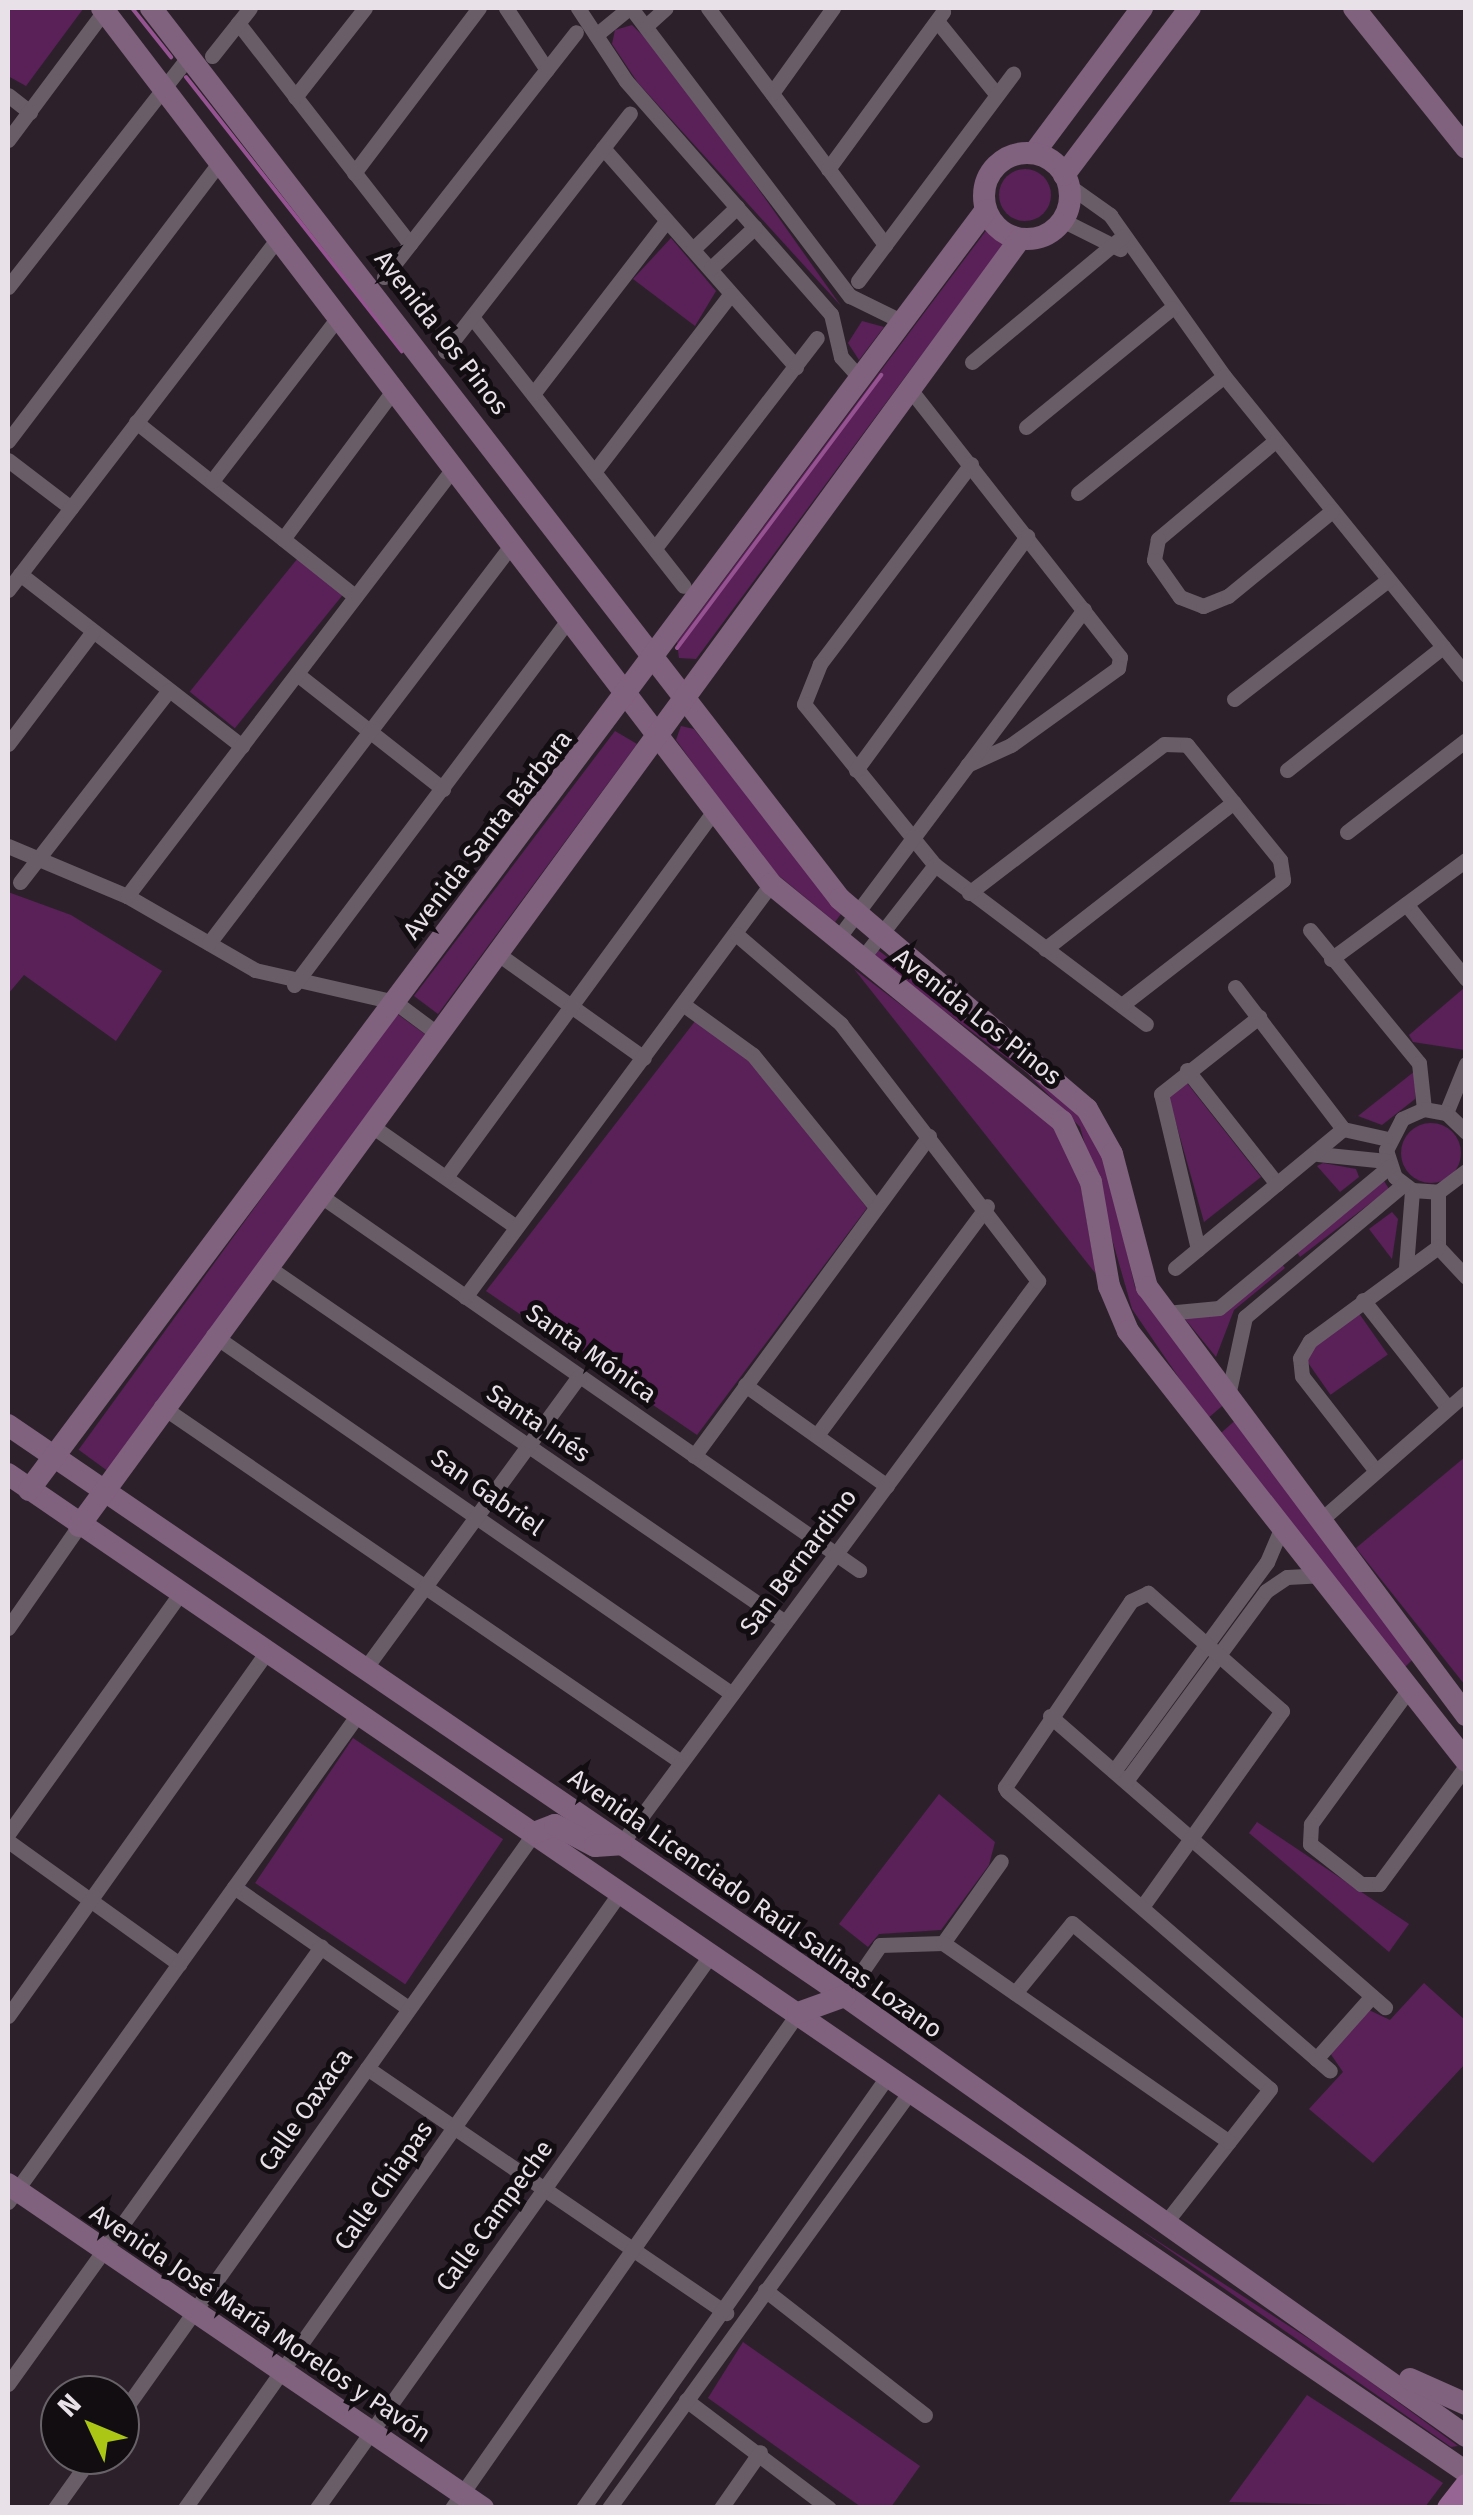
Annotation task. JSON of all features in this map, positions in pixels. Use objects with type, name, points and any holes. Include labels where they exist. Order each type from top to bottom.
[{"type":"main road","points":[[1450,2508],[1465,2475]]},
{"type":"street","name":"Avenida los Pinos","points":[[151,8],[201,56],[434,353],[520,479],[664,650],[683,694]]},
{"type":"street","points":[[8,286],[161,84],[201,56],[250,8]]},
{"type":"street","points":[[295,97],[364,8]]},
{"type":"street","points":[[354,173],[480,8]]},
{"type":"street","points":[[506,8],[547,70]]},
{"type":"street","points":[[578,8],[737,207],[835,321],[841,357],[860,378]]},
{"type":"street","points":[[596,34],[630,8],[647,24],[857,304],[903,322]]},
{"type":"street","points":[[647,24],[666,8]]},
{"type":"street","points":[[772,92],[833,8]]},
{"type":"street","points":[[1020,239],[986,210],[991,172],[1034,153],[1142,8]]},
{"type":"street","points":[[1062,220],[1066,180],[1190,8]]},
{"type":"street","points":[[1354,8],[1466,148]]},
{"type":"street","points":[[8,140],[104,9],[630,696]]},
{"type":"street","points":[[715,11],[885,245]]},
{"type":"street","points":[[828,168],[940,17],[997,95]]},
{"type":"street","points":[[238,23],[410,244]]},
{"type":"street","points":[[384,277],[576,32]]},
{"type":"street","points":[[858,281],[1012,74]]},
{"type":"street","points":[[8,94],[30,112]]},
{"type":"street","points":[[283,538],[394,384],[472,317],[630,113]]},
{"type":"street","points":[[603,148],[796,366]]},
{"type":"street","points":[[1034,153],[1102,206],[1117,240],[1466,675]]},
{"type":"street","points":[[8,441],[220,162]]},
{"type":"street","points":[[693,249],[737,207]]},
{"type":"street","name":"Avenida Santa Bárbara","points":[[29,1490],[630,696],[986,210]]},
{"type":"street","points":[[8,1628],[212,1335],[498,954],[704,665],[1020,239],[1062,220],[1117,240]]},
{"type":"street","points":[[533,394],[666,221]]},
{"type":"street","points":[[711,268],[755,226]]},
{"type":"street","points":[[8,590],[279,237]]},
{"type":"street","points":[[972,362],[1117,240]]},
{"type":"street","points":[[594,472],[730,295]]},
{"type":"street","points":[[835,321],[857,304]]},
{"type":"street","points":[[1026,426],[1172,308]]},
{"type":"street","points":[[212,480],[339,316]]},
{"type":"street","points":[[472,317],[684,586]]},
{"type":"street","points":[[654,548],[818,338]]},
{"type":"street","points":[[1078,493],[1224,376]]},
{"type":"street","points":[[909,388],[1120,657],[1118,668],[967,765]]},
{"type":"street","points":[[136,422],[355,596]]},
{"type":"street","points":[[1275,440],[1158,540],[1154,560],[1180,597],[1202,606],[1228,596],[1332,511]]},
{"type":"street","points":[[8,460],[70,508]]},
{"type":"street","points":[[971,464],[812,676],[809,712],[936,866],[1146,1024]]},
{"type":"street","points":[[127,896],[455,466]]},
{"type":"street","points":[[486,506],[520,479]]},
{"type":"street","points":[[856,770],[1027,536]]},
{"type":"street","points":[[210,943],[513,543]]},
{"type":"street","points":[[20,574],[242,746]]},
{"type":"street","points":[[1234,700],[1388,580]]},
{"type":"street","points":[[836,941],[1084,610]]},
{"type":"street","points":[[294,985],[570,618]]},
{"type":"street","points":[[8,744],[93,632]]},
{"type":"street","points":[[1288,770],[1443,647]]},
{"type":"street","points":[[664,650],[678,664],[704,665]]},
{"type":"street","points":[[297,674],[443,789]]},
{"type":"street","points":[[20,882],[168,691]]},
{"type":"street","name":"Avenida Los Pinos","points":[[683,694],[855,916],[1087,1109],[1114,1158],[1139,1270],[1166,1313],[1235,1399],[1466,1715]]},
{"type":"street","name":"Avenida Los Pinos","points":[[630,696],[771,884],[860,961],[1021,1082],[1072,1135],[1128,1330],[1466,1764]]},
{"type":"street","points":[[1348,832],[1466,740]]},
{"type":"street","points":[[969,892],[1152,752],[1187,745],[1280,860],[1284,880],[1122,1006]]},
{"type":"street","points":[[1045,949],[1234,802]]},
{"type":"street","points":[[446,1177],[714,812]]},
{"type":"street","points":[[8,846],[127,896],[294,985],[395,1002],[438,1034]]},
{"type":"street","points":[[1332,959],[1466,860]]},
{"type":"street","points":[[860,961],[936,866]]},
{"type":"street","points":[[465,1297],[771,884]]},
{"type":"street","points":[[1406,904],[1466,979]]},
{"type":"street","points":[[1310,930],[1424,1073],[1424,1109]]},
{"type":"street","points":[[736,934],[820,1001],[987,1206],[817,1435]]},
{"type":"street","points":[[498,954],[644,1058]]},
{"type":"street","points":[[1235,987],[1343,1129],[1388,1139]]},
{"type":"street","points":[[684,1005],[753,1055],[876,1206]]},
{"type":"street","points":[[1198,1249],[1160,1104],[1187,1070],[1258,1017]]},
{"type":"street","points":[[1446,1113],[1466,1064]]},
{"type":"street","points":[[1187,1070],[1277,1184]]},
{"type":"street","points":[[1424,1109],[1446,1113],[1466,1132]]},
{"type":"street","points":[[1388,1139],[1424,1109]]},
{"type":"street","points":[[370,1124],[516,1227]]},
{"type":"street","points":[[1175,1268],[1318,1154],[1343,1129]]},
{"type":"street","points":[[694,1456],[929,1136]]},
{"type":"street","points":[[1388,1139],[1388,1164],[1407,1187],[1406,1266]]},
{"type":"street","points":[[1318,1154],[1388,1164]]},
{"type":"street","points":[[1166,1313],[1208,1314],[1283,1257],[1388,1164]]},
{"type":"street","points":[[1207,1432],[1235,1399],[1239,1324],[1296,1272],[1407,1187],[1438,1192],[1466,1171]]},
{"type":"street","points":[[1438,1192],[1438,1246],[1466,1277]]},
{"type":"street","name":"Santa Mónica","points":[[318,1194],[859,1570]]},
{"type":"street","name":"San Bernardino","points":[[621,1844],[1020,1312],[1037,1271],[987,1206]]},
{"type":"street","points":[[1376,1471],[1299,1366],[1310,1340],[1438,1246]]},
{"type":"street","points":[[1283,1257],[1296,1272]]},
{"type":"street","name":"Santa Inés","points":[[265,1264],[786,1622]]},
{"type":"street","points":[[1363,1300],[1448,1408]]},
{"type":"street","name":"San Gabriel","points":[[212,1335],[732,1694]]},
{"type":"street","points":[[364,1670],[579,1376]]},
{"type":"street","points":[[745,1385],[887,1486]]},
{"type":"street","points":[[1323,1518],[1466,1393]]},
{"type":"street","points":[[161,1406],[680,1762]]},
{"type":"street","name":"Avenida Licenciado Raúl Salinas Lozano","points":[[8,1425],[845,1996],[1466,2436]]},
{"type":"street","points":[[8,1474],[712,1953],[887,2078],[1465,2475],[1436,2508]]},
{"type":"street","points":[[1120,1776],[1215,1645],[1282,1527]]},
{"type":"street","points":[[1215,1645],[1275,1584],[1320,1575]]},
{"type":"street","points":[[179,1964],[8,1838],[182,1592]]},
{"type":"street","points":[[1142,1907],[1280,1716],[1279,1704],[1215,1645],[1148,1593],[1131,1601],[1006,1776],[1007,1791],[1330,2071]]},
{"type":"street","points":[[8,2016],[267,1651]]},
{"type":"street","points":[[1427,1664],[1311,1824],[1310,1844],[1361,1884],[1379,1884],[1466,1764]]},
{"type":"street","points":[[10,2192],[359,1713]]},
{"type":"street","points":[[1050,1716],[1379,2002],[1316,2059]]},
{"type":"street","points":[[534,1833],[555,1825],[595,1846],[621,1844]]},
{"type":"street","name":"Calle Oaxaca","points":[[140,2388],[534,1833]]},
{"type":"street","points":[[943,1943],[1001,1861]]},
{"type":"street","points":[[234,1887],[408,2008]]},
{"type":"street","name":"Calle Chiapas","points":[[186,2508],[621,1891]]},
{"type":"street","points":[[1015,1993],[1067,1923],[1270,2089],[1229,2142],[1158,2215],[1126,2220],[1133,2245]]},
{"type":"street","points":[[457,2501],[798,2013],[845,1996],[880,1945],[943,1943],[1229,2142]]},
{"type":"street","points":[[8,2384],[321,1947]]},
{"type":"street","points":[[712,1953],[761,1968],[781,1953]]},
{"type":"street","name":"Calle Campeche","points":[[317,2508],[712,1953]]},
{"type":"street","points":[[367,2068],[741,2324]]},
{"type":"street","points":[[583,2508],[887,2078]]},
{"type":"street","points":[[610,2508],[909,2092]]},
{"type":"street","name":"Avenida José María Morelos y Pavón","points":[[10,2192],[282,2372],[457,2501],[482,2508]]},
{"type":"street","points":[[765,2290],[926,2415]]},
{"type":"street","points":[[1338,2344],[1466,2404]]},
{"type":"street","points":[[686,2400],[828,2505]]},
{"type":"street","points":[[721,2508],[760,2452]]},
{"type":"street","points":[[55,2508],[78,2475]]},
{"type":"shaded area","points":[[8,8],[83,9],[26,86],[8,76]]},
{"type":"shaded area","points":[[632,25],[666,58],[841,306],[638,83],[612,44],[615,30]]},
{"type":"shaded area","points":[[1025,169],[1043,177],[1051,195],[1043,213],[1025,221],[1007,213],[999,195],[1007,177]]},
{"type":"shaded area","points":[[988,228],[1003,245],[696,659],[679,658],[677,642]]},
{"type":"shaded area","points":[[671,238],[716,291],[695,326],[633,279]]},
{"type":"shaded area","points":[[862,321],[884,327],[859,360],[848,343]]},
{"type":"shaded area","points":[[298,558],[343,595],[235,728],[190,692]]},
{"type":"shaded area","points":[[681,726],[694,729],[841,914],[835,922],[767,866],[676,740]]},
{"type":"shaded area","points":[[615,731],[637,744],[438,1014],[414,996]]},
{"type":"shaded area","points":[[8,892],[71,915],[162,971],[116,1041],[24,975],[8,994]]},
{"type":"shaded area","points":[[878,950],[1073,1100],[1104,1158],[1135,1287],[1228,1401],[1207,1419],[1132,1309],[1080,1127],[1027,1073],[872,957]]},
{"type":"shaded area","points":[[854,969],[1051,1119],[1079,1176],[1096,1274]]},
{"type":"shaded area","points":[[1464,988],[1465,1050],[1413,1042],[1409,1035]]},
{"type":"shaded area","points":[[396,1013],[425,1034],[108,1471],[79,1450]]},
{"type":"shaded area","points":[[696,1020],[761,1069],[867,1208],[697,1435],[486,1291]]},
{"type":"shaded area","points":[[1415,1071],[1415,1099],[1382,1125],[1358,1116]]},
{"type":"shaded area","points":[[1187,1083],[1261,1177],[1204,1222],[1168,1095]]},
{"type":"shaded area","points":[[1431,1123],[1452,1132],[1461,1153],[1452,1174],[1431,1183],[1410,1174],[1401,1153],[1410,1132]]},
{"type":"shaded area","points":[[1323,1163],[1356,1169],[1359,1177],[1340,1192],[1317,1166]]},
{"type":"shaded area","points":[[1384,1181],[1389,1189],[1300,1257],[1296,1251]]},
{"type":"shaded area","points":[[1392,1212],[1398,1219],[1392,1259],[1369,1229]]},
{"type":"shaded area","points":[[1280,1262],[1285,1268],[1234,1310],[1216,1357],[1185,1319],[1218,1313]]},
{"type":"shaded area","points":[[1358,1312],[1388,1355],[1330,1395],[1301,1352]]},
{"type":"shaded area","points":[[1239,1417],[1412,1660],[1404,1668],[1221,1433]]},
{"type":"shaded area","points":[[1465,1457],[1465,1685],[1356,1548]]},
{"type":"shaded area","points":[[353,1738],[503,1839],[405,1984],[255,1883]]},
{"type":"shaded area","points":[[939,1794],[995,1842],[989,1865],[941,1930],[879,1934],[868,1947],[839,1924]]},
{"type":"shaded area","points":[[1257,1822],[1409,1924],[1389,1952],[1249,1833]]},
{"type":"shaded area","points":[[1424,1983],[1465,2020],[1465,2064],[1373,2163],[1309,2109],[1343,2072],[1330,2053],[1369,2010],[1390,2020]]},
{"type":"shaded area","points":[[1139,2229],[1334,2355],[1458,2446],[1451,2447]]},
{"type":"shaded area","points":[[743,2342],[920,2466],[891,2507],[861,2507],[708,2398]]},
{"type":"shaded area","points":[[1307,2395],[1443,2483],[1425,2507],[1229,2502]]},
{"type":"waterway","points":[[132,8],[171,57]]},
{"type":"waterway","points":[[186,77],[402,351]]},
{"type":"waterway","points":[[677,648],[881,375]]}]
